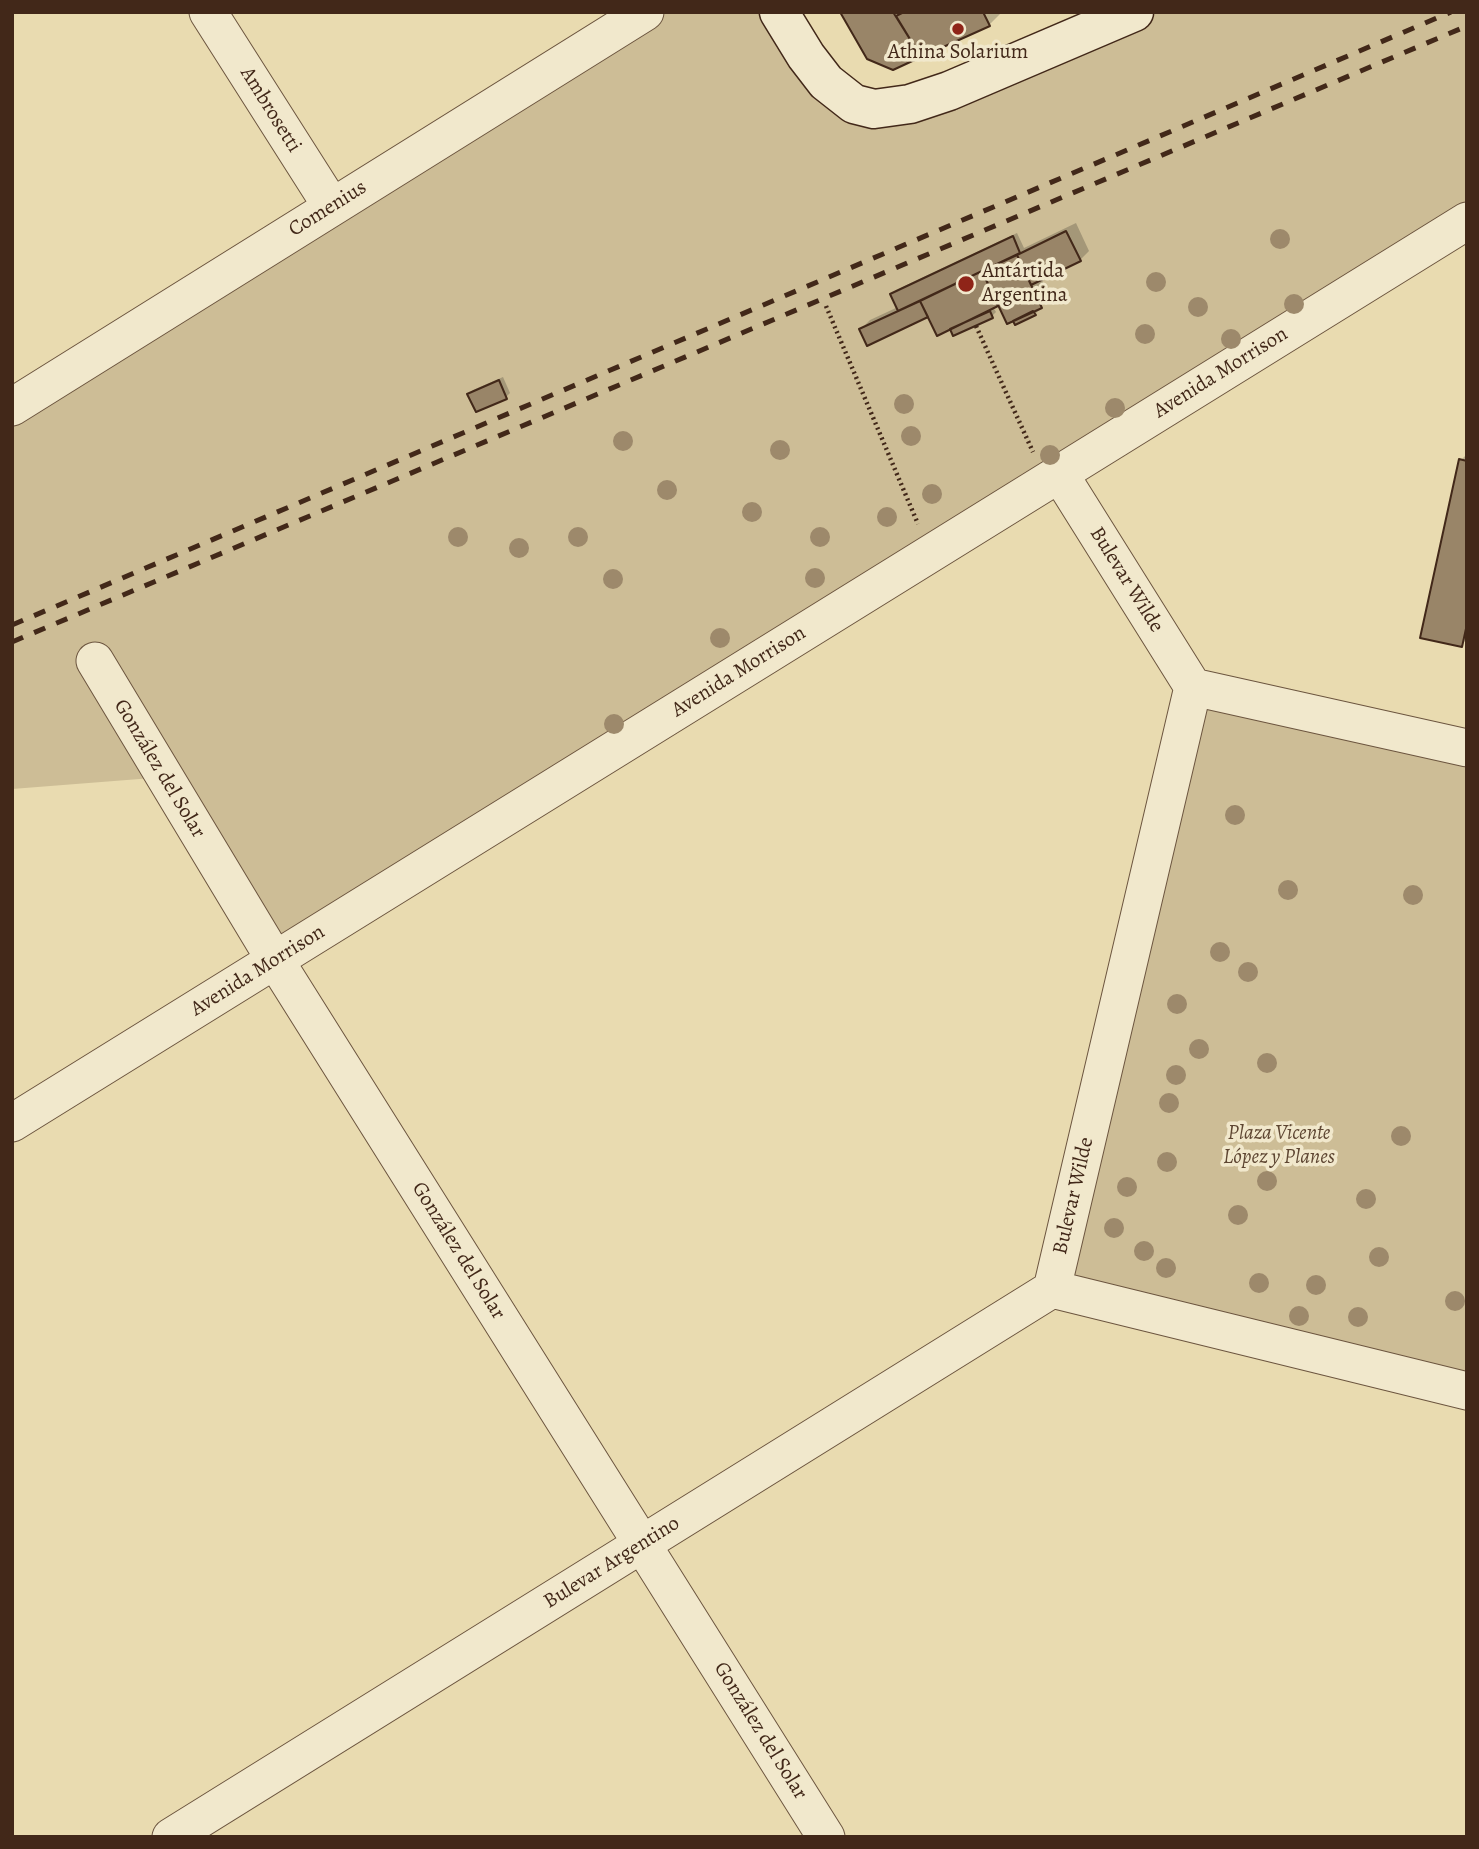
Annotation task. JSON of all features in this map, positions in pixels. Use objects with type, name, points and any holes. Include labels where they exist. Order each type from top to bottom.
[{"type":"street","name":"Ambrosetti","points":[[208,12],[331,207]]},
{"type":"street","name":"Comenius","points":[[12,407],[645,12]]},
{"type":"street","points":[[779,12],[806,56],[826,82],[854,104],[874,109],[910,104],[949,91],[1134,12]]},
{"type":"street","name":"Avenida Morrison","points":[[12,1123],[1467,221]]},
{"type":"street","name":"Bulevar Wilde","points":[[1052,1289],[1193,687],[1053,477]]},
{"type":"street","name":"González del Solar","points":[[95,662],[275,960],[826,1837]]},
{"type":"street","points":[[1193,687],[1467,748]]},
{"type":"street","points":[[1052,1289],[1467,1391]]},
{"type":"street","name":"Bulevar Argentino","points":[[172,1837],[1052,1289]]},
{"type":"path","points":[[826,306],[930,554]]},
{"type":"path","points":[[976,326],[1053,477]]},
{"type":"green space","points":[[645,12],[779,12],[854,104],[1134,12],[1467,12],[1467,221],[275,960],[165,777],[12,789],[12,407]]},
{"type":"green space","name":"Plaza Vicente López y Planes","points":[[1193,687],[1467,748],[1467,1391],[1052,1289]]},
{"type":"building","points":[[840,12],[893,12],[921,57],[893,70],[867,59]]},
{"type":"building","points":[[904,12],[983,12],[990,26],[921,57],[896,16]]},
{"type":"building","points":[[1066,231],[1081,261],[1031,285],[1017,255]]},
{"type":"building","points":[[1013,236],[1020,253],[898,311],[890,294]]},
{"type":"building","points":[[1017,255],[1042,308],[1007,324],[982,271]]},
{"type":"building","points":[[982,271],[998,306],[937,336],[920,301]]},
{"type":"building","points":[[920,301],[928,317],[867,346],[859,329]]},
{"type":"building","points":[[990,311],[993,318],[953,336],[950,329]]},
{"type":"building","points":[[1033,311],[1036,315],[1015,325],[1013,321]]},
{"type":"building","points":[[499,380],[507,399],[476,412],[467,394]]},
{"type":"building","points":[[1459,459],[1467,461],[1467,624],[1462,647],[1420,638]]},
{"type":"railway","points":[[12,625],[1451,12]]},
{"type":"railway","points":[[12,642],[1467,26]]},
{"type":"place","name":"Athina Solarium","points":[[958,29]]},
{"type":"place","name":"Antártida Argentina","points":[[966,284]]}]
